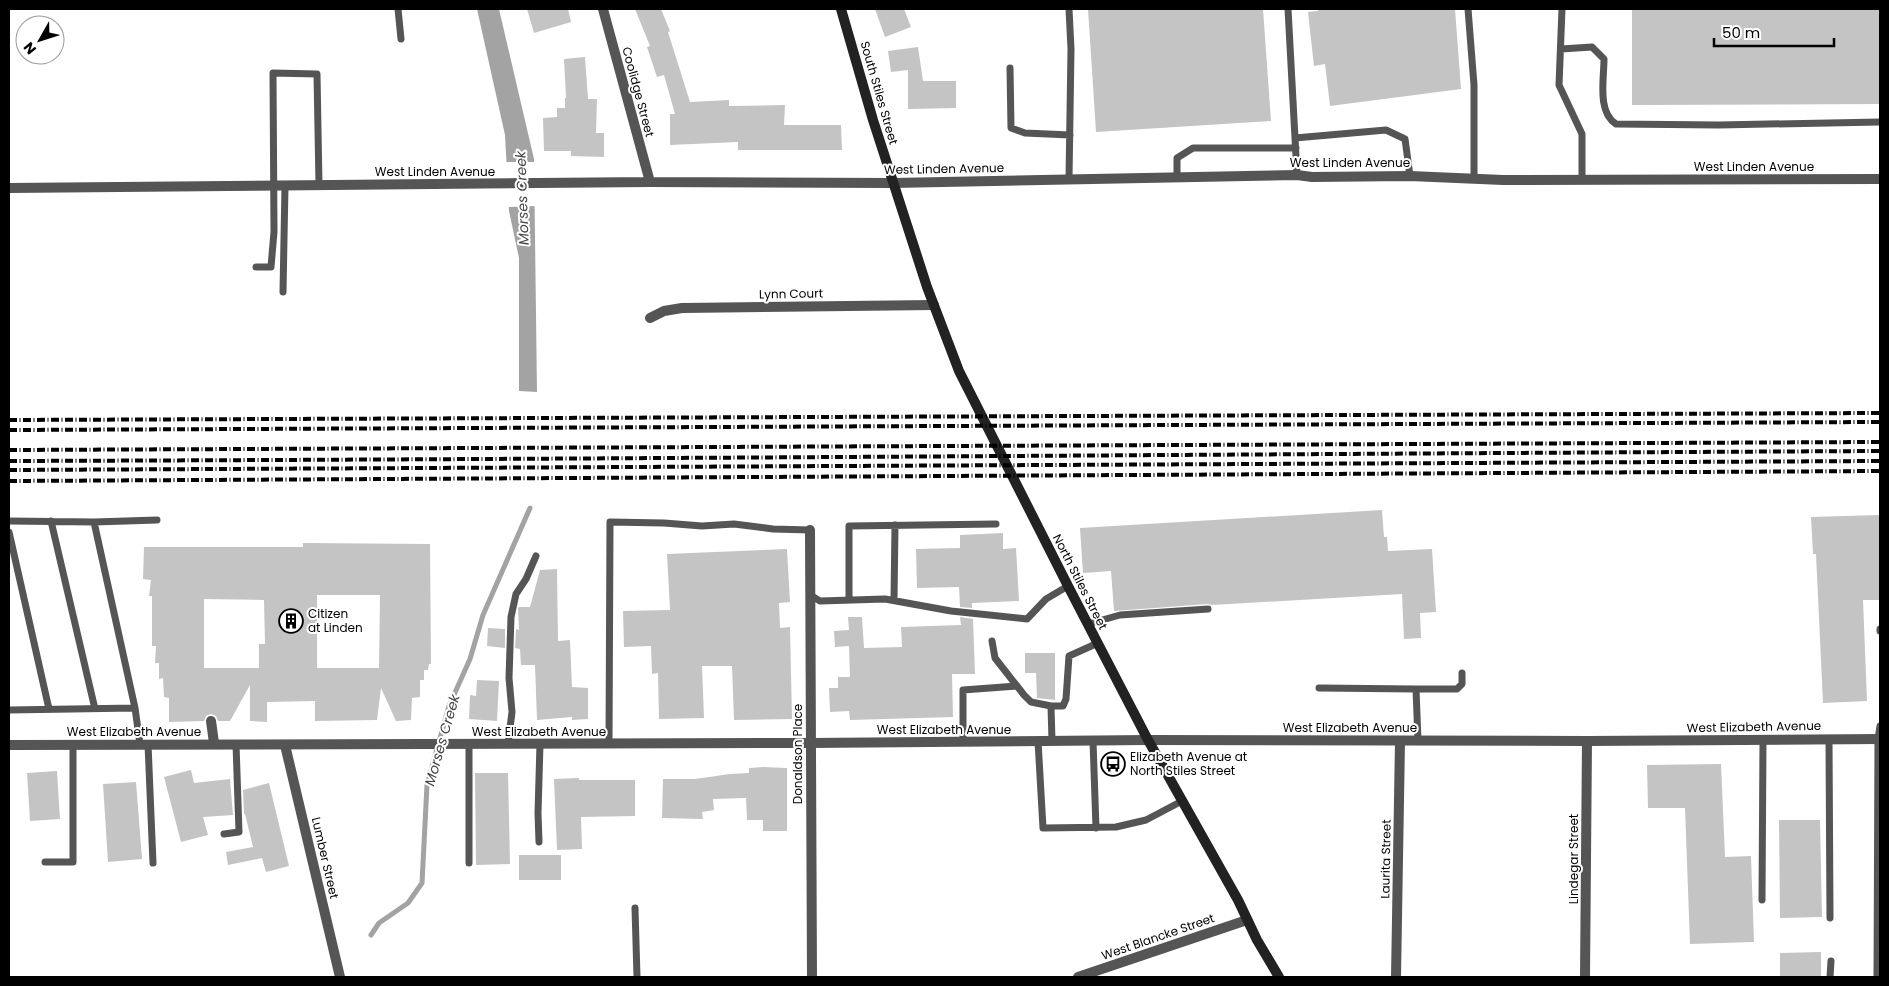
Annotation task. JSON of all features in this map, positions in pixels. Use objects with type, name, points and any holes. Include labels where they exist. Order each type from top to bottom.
[{"type":"main road","name":"South Stiles Street","points":[[841,9],[893,183]]},
{"type":"main road","name":"North Stiles Street","points":[[893,183],[934,305],[959,371],[1148,740],[1279,977]]},
{"type":"street","name":"Coolidge Street","points":[[603,9],[650,182]]},
{"type":"street","name":"West Linden Avenue","points":[[9,188],[650,182],[893,183],[1297,175],[1312,177],[1410,176],[1582,180],[1880,179]]},
{"type":"street","name":"Lynn Court","points":[[650,318],[664,311],[682,308],[934,305]]},
{"type":"street","name":"Donaldson Place","points":[[810,530],[812,977]]},
{"type":"street","points":[[211,721],[214,743]]},
{"type":"street","name":"West Elizabeth Avenue","points":[[9,745],[214,743],[285,745],[609,744],[1148,740],[1587,742],[1879,739]]},
{"type":"street","name":"Laurita Street","points":[[1396,977],[1400,741]]},
{"type":"street","name":"Lindegar Street","points":[[1586,977],[1587,742]]},
{"type":"street","name":"Lumber Street","points":[[285,745],[340,977]]},
{"type":"street","name":"West Blancke Street","points":[[1078,977],[1246,920]]},
{"type":"lane","points":[[398,9],[401,39]]},
{"type":"lane","points":[[1069,9],[1071,49],[1069,179]]},
{"type":"lane","points":[[1288,9],[1297,175]]},
{"type":"lane","points":[[1468,9],[1474,85],[1474,178]]},
{"type":"lane","points":[[1562,9],[1559,85],[1582,134],[1582,180]]},
{"type":"lane","points":[[1560,49],[1592,47],[1604,59],[1603,99],[1608,116],[1616,124],[1719,125],[1880,122]]},
{"type":"lane","points":[[1010,68],[1012,128],[1024,133],[1070,135]]},
{"type":"lane","points":[[283,292],[274,74],[317,74],[319,185]]},
{"type":"lane","points":[[1295,138],[1386,130],[1405,139],[1410,176]]},
{"type":"lane","points":[[1177,177],[1177,158],[1193,148],[1296,148]]},
{"type":"lane","points":[[256,267],[271,267],[279,186]]},
{"type":"lane","points":[[9,522],[157,520]]},
{"type":"lane","points":[[51,521],[95,709]]},
{"type":"lane","points":[[94,522],[144,744],[154,863]]},
{"type":"lane","points":[[609,744],[610,522],[702,526],[734,524],[773,529],[810,530]]},
{"type":"lane","points":[[849,600],[849,526],[996,524]]},
{"type":"lane","points":[[894,600],[895,525]]},
{"type":"lane","points":[[9,532],[49,709]]},
{"type":"lane","points":[[508,744],[512,712],[509,678],[511,617],[516,594],[526,579],[536,556]]},
{"type":"lane","points":[[810,595],[820,600],[894,600],[951,611],[1027,619],[1046,599],[1068,586]]},
{"type":"lane","points":[[1088,624],[1120,615],[1208,609]]},
{"type":"lane","points":[[992,641],[995,658],[1031,702],[1051,706],[1063,706],[1066,699],[1069,656],[1098,643]]},
{"type":"lane","points":[[1319,688],[1456,689],[1462,684],[1462,673]]},
{"type":"lane","points":[[963,742],[963,690],[1017,686]]},
{"type":"lane","points":[[1416,689],[1418,741]]},
{"type":"lane","points":[[1051,706],[1052,741]]},
{"type":"lane","points":[[9,710],[135,708]]},
{"type":"lane","points":[[1877,977],[1880,726]]},
{"type":"lane","points":[[1828,739],[1830,918]]},
{"type":"lane","points":[[1762,900],[1763,740]]},
{"type":"lane","points":[[1038,741],[1043,828],[1116,827],[1146,820],[1182,801]]},
{"type":"lane","points":[[1093,741],[1096,828]]},
{"type":"lane","points":[[45,862],[73,862],[73,744]]},
{"type":"lane","points":[[224,834],[239,832],[236,744]]},
{"type":"lane","points":[[469,744],[469,863]]},
{"type":"lane","points":[[539,842],[540,744]]},
{"type":"lane","points":[[635,908],[637,977]]},
{"type":"lane","points":[[1830,977],[1831,961]]},
{"type":"water","points":[[477,9],[499,9],[534,159],[537,392],[519,391],[519,258],[509,211],[505,135]]},
{"type":"pier","points":[[506,162],[536,162],[537,206],[506,207]]},
{"type":"building","points":[[527,9],[568,9],[571,22],[534,33]]},
{"type":"building","points":[[635,9],[661,9],[670,31],[668,32],[690,102],[729,100],[729,106],[785,105],[784,125],[841,125],[842,150],[738,150],[738,142],[670,145],[670,114],[675,114],[664,75],[657,77],[647,47],[650,46]]},
{"type":"building","points":[[875,9],[904,9],[911,27],[885,37]]},
{"type":"building","points":[[1088,9],[1263,9],[1271,121],[1096,132]]},
{"type":"building","points":[[1318,9],[1455,9],[1461,89],[1330,106],[1325,64],[1314,66],[1308,12],[1318,11]]},
{"type":"building","points":[[1632,9],[1880,9],[1880,104],[1632,105]]},
{"type":"building","points":[[918,47],[923,81],[956,81],[956,108],[908,109],[908,70],[891,72],[888,51]]},
{"type":"building","points":[[585,57],[588,99],[597,99],[596,133],[604,133],[604,157],[571,156],[571,151],[544,151],[543,118],[557,117],[557,108],[565,108],[564,59]]},
{"type":"building","points":[[1382,510],[1384,537],[1387,537],[1388,551],[1432,549],[1436,612],[1420,613],[1421,638],[1404,639],[1402,594],[1114,611],[1111,571],[1083,573],[1080,528]]},
{"type":"building","points":[[1880,515],[1880,600],[1863,600],[1867,701],[1823,703],[1816,554],[1813,554],[1811,517]]},
{"type":"building","points":[[1003,533],[1003,549],[1016,548],[1019,601],[972,603],[972,608],[960,607],[959,587],[917,588],[916,549],[960,548],[960,535]]},
{"type":"building","name":"Citizen at Linden","points":[[303,543],[430,544],[431,664],[429,664],[428,670],[424,670],[424,680],[420,680],[420,697],[412,698],[411,720],[396,721],[381,688],[377,720],[315,721],[315,701],[267,702],[267,722],[250,721],[250,685],[230,721],[218,721],[216,716],[211,714],[206,716],[204,721],[169,722],[169,698],[164,697],[163,678],[159,679],[159,663],[155,663],[156,646],[152,646],[152,596],[149,596],[151,580],[143,579],[144,547],[303,547]],"holes":[[[317,595],[380,595],[379,668],[317,668]],[[204,599],[264,600],[265,644],[259,644],[259,668],[204,668]]]},
{"type":"building","points":[[787,549],[790,602],[779,603],[780,628],[790,627],[792,719],[734,720],[732,666],[702,666],[704,718],[659,719],[658,673],[652,674],[651,646],[624,647],[623,611],[670,610],[667,554]]},
{"type":"building","points":[[557,569],[558,641],[570,640],[572,687],[588,688],[588,719],[572,720],[572,717],[537,720],[535,665],[521,665],[520,649],[515,648],[516,629],[519,630],[518,608],[530,607],[540,570]]},
{"type":"building","points":[[848,617],[862,617],[864,648],[902,647],[901,627],[961,625],[960,617],[973,619],[975,674],[952,674],[953,717],[850,720],[849,711],[830,712],[829,688],[838,688],[838,677],[850,677],[849,646],[835,647],[834,631],[849,630]]},
{"type":"building","points":[[488,628],[505,629],[505,648],[487,646]]},
{"type":"building","points":[[1025,653],[1055,653],[1055,700],[1037,698],[1036,673],[1025,673]]},
{"type":"building","points":[[477,680],[499,681],[497,721],[469,719],[470,695],[476,696]]},
{"type":"building","points":[[1721,764],[1725,857],[1751,856],[1754,942],[1690,944],[1685,808],[1648,808],[1647,765]]},
{"type":"building","points":[[749,768],[787,768],[787,831],[763,831],[763,820],[747,820],[746,798],[713,799],[714,810],[702,812],[703,819],[662,818],[663,779],[695,779],[749,773]]},
{"type":"building","points":[[191,770],[194,783],[230,779],[233,815],[203,817],[208,835],[181,842],[164,777]]},
{"type":"building","points":[[57,771],[60,819],[30,821],[27,773]]},
{"type":"building","points":[[475,773],[508,773],[510,864],[476,865]]},
{"type":"building","points":[[579,778],[579,780],[635,780],[635,816],[581,817],[582,849],[557,850],[554,779]]},
{"type":"building","points":[[136,782],[142,859],[108,862],[103,784]]},
{"type":"building","points":[[269,783],[289,866],[266,872],[262,858],[228,865],[226,852],[253,847],[244,814],[243,790]]},
{"type":"building","points":[[1779,820],[1820,820],[1822,917],[1780,918]]},
{"type":"building","points":[[519,855],[561,855],[561,880],[519,880]]},
{"type":"building","points":[[1821,952],[1821,977],[1780,977],[1780,953]]},
{"type":"waterway","name":"Morses Creek","points":[[371,935],[379,923],[408,903],[422,883],[427,785],[449,706],[470,659],[483,615],[530,508]]},
{"type":"railway","points":[[9,420],[1880,413]]},
{"type":"railway","points":[[9,430],[1880,422]]},
{"type":"railway","points":[[9,450],[1880,442]]},
{"type":"railway","points":[[9,461],[1880,451]]},
{"type":"railway","points":[[9,470],[1880,461]]},
{"type":"railway","points":[[9,481],[1880,471]]},
{"type":"place","name":"Citizen at Linden","points":[[291,621]]},
{"type":"place","name":"Elizabeth Avenue at North Stiles Street","points":[[1113,764]]}]
